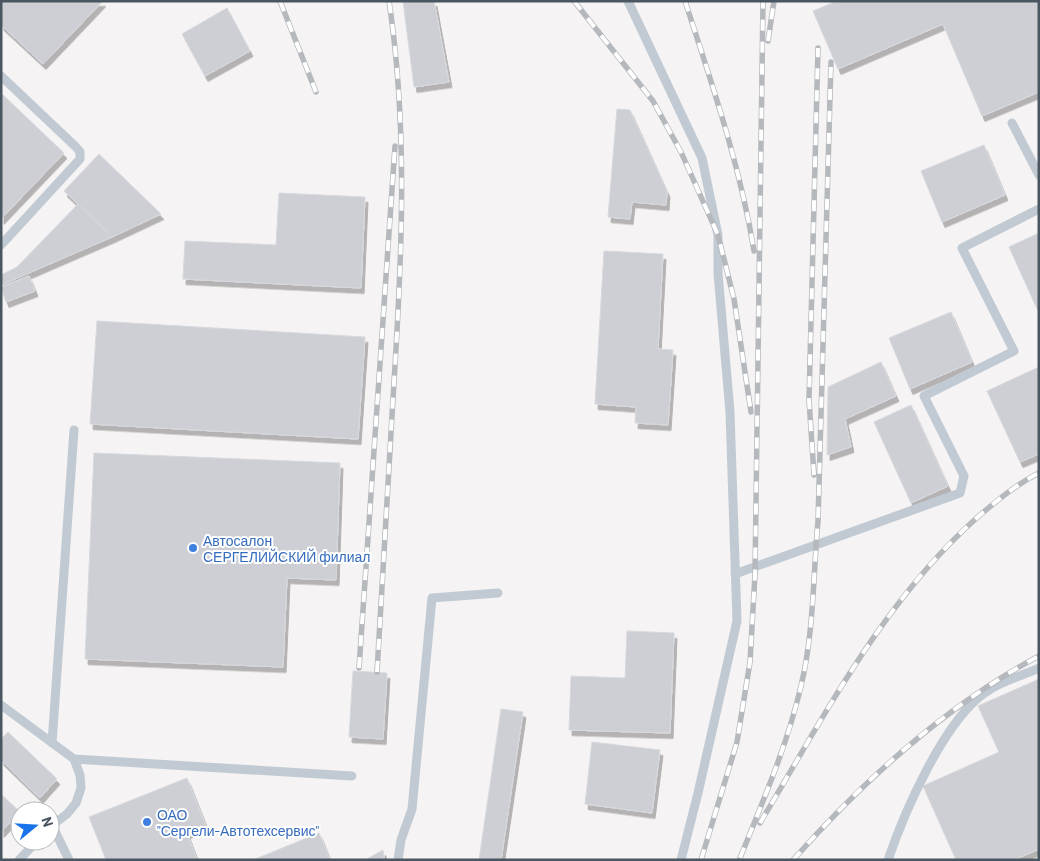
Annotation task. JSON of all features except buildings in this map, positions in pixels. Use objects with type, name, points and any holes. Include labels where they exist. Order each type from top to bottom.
[{"type":"lane","points":[[628,1],[702,158],[718,235],[718,273],[730,412],[737,620],[698,794],[681,860]]},
{"type":"lane","points":[[1,76],[76,147],[80,152],[80,160],[1,245]]},
{"type":"lane","points":[[1012,123],[1039,175]]},
{"type":"lane","points":[[735,574],[960,493],[964,476],[924,396],[1014,351],[962,248],[1039,209]]},
{"type":"lane","points":[[52,743],[74,430]]},
{"type":"lane","points":[[398,860],[401,840],[412,809],[432,598],[498,593]]},
{"type":"lane","points":[[888,860],[903,818],[932,761],[961,717],[986,692],[1039,668]]},
{"type":"lane","points":[[1,705],[74,759],[352,776]]},
{"type":"lane","points":[[60,819],[76,803],[81,788],[74,759]]},
{"type":"lane","points":[[60,843],[69,860]]},
{"type":"railway","points":[[280,1],[316,92]]},
{"type":"railway","points":[[377,672],[397,334],[402,191],[399,96],[389,1]]},
{"type":"railway","points":[[574,1],[653,101],[681,152],[718,235],[734,299],[751,412]]},
{"type":"railway","points":[[685,1],[733,156],[754,251]]},
{"type":"railway","points":[[701,860],[737,742],[750,662],[755,574],[763,1]]},
{"type":"railway","points":[[768,41],[774,1]]},
{"type":"railway","points":[[814,475],[809,400],[818,48]]},
{"type":"railway","points":[[740,858],[789,730],[801,686],[808,645],[818,521],[831,62]]},
{"type":"railway","points":[[359,668],[395,146]]},
{"type":"railway","points":[[760,823],[858,660],[914,583],[980,515],[1016,487],[1039,473]]},
{"type":"railway","points":[[793,860],[848,801],[907,747],[971,698],[1039,656]]},
{"type":"place","name":"Автосалон СЕРГЕЛИЙСКИЙ филиал","points":[[193,548]]},
{"type":"place","name":"ОАО \"Сергели-Автотехсервис\"","points":[[147,822]]}]
